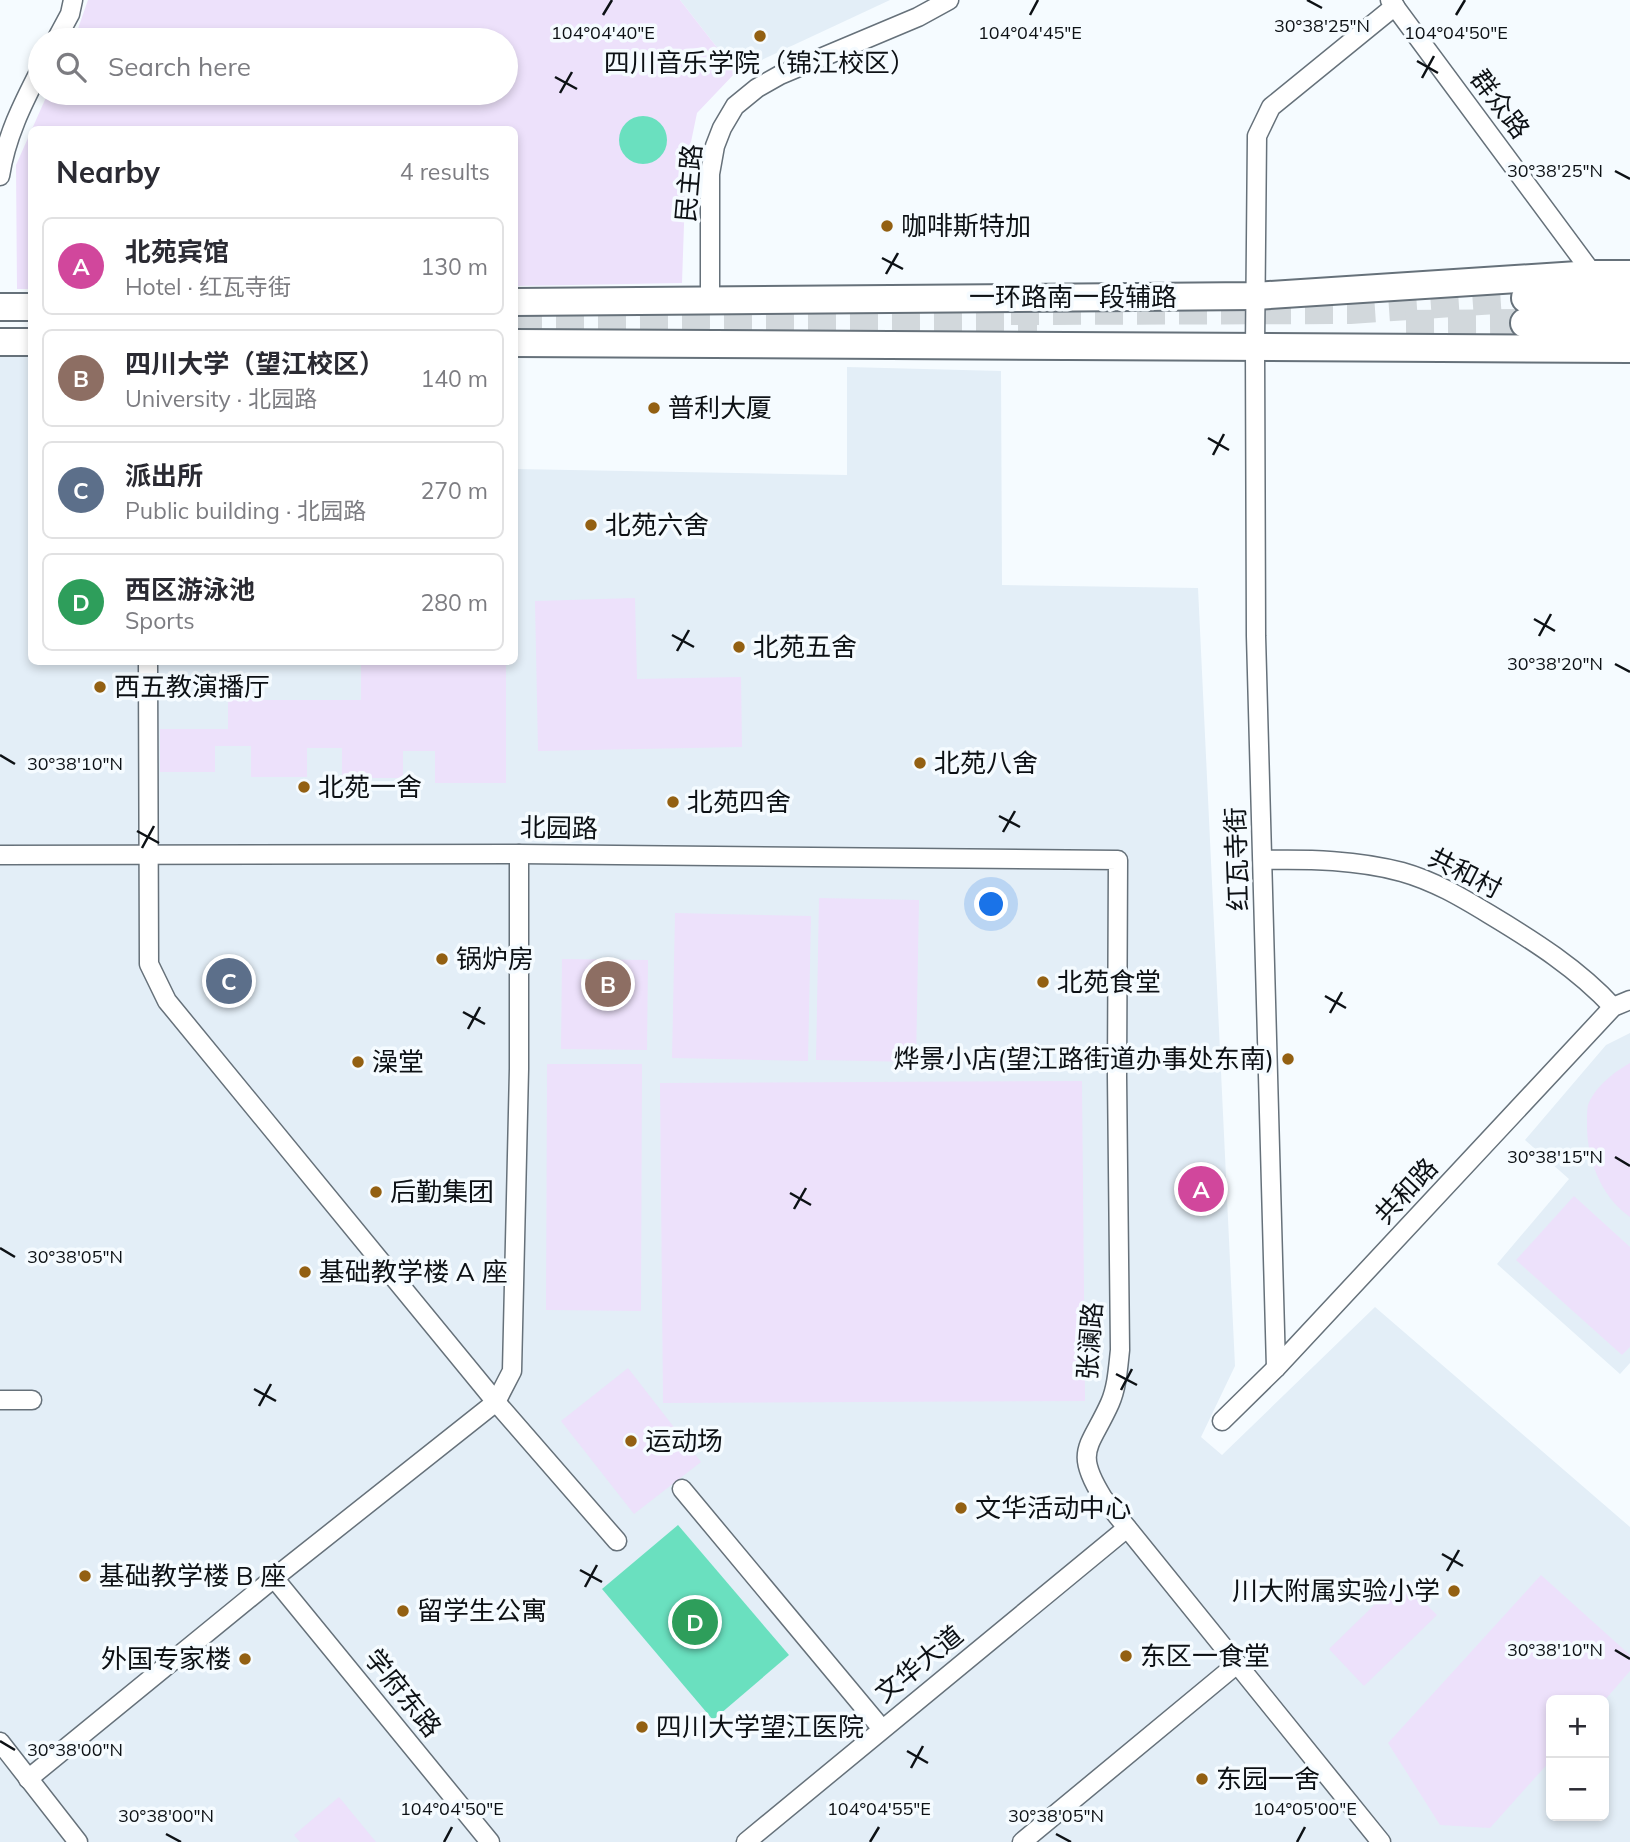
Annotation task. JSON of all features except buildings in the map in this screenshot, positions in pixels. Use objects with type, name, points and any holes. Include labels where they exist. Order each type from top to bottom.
[{"type":"main road","name":"一环路南一段辅路","points":[[518,302],[1255,296],[1593,274],[1630,274]]},
{"type":"main road","points":[[1630,299],[1525,310],[1630,323]]},
{"type":"main road","points":[[0,307],[28,307]]},
{"type":"main road","points":[[0,341],[28,342]]},
{"type":"main road","name":"一环路南一段辅路","points":[[518,343],[1630,349]]},
{"type":"street","points":[[62,28],[70,14],[73,0]]},
{"type":"street","name":"民主路","points":[[710,299],[710,174],[715,146],[735,106],[757,88],[780,75],[918,17],[949,0]]},
{"type":"street","name":"群众路","points":[[1393,3],[1593,274]]},
{"type":"street","name":"红瓦寺街","points":[[1276,1368],[1256,636],[1255,296],[1258,136],[1271,107],[1393,3]]},
{"type":"street","points":[[0,176],[7,141],[28,93]]},
{"type":"street","points":[[148,665],[149,964],[167,1001],[496,1402],[617,1541]]},
{"type":"street","points":[[28,1779],[274,1578],[496,1402],[512,1371],[519,854]]},
{"type":"street","name":"北园路","points":[[0,855],[519,854],[1118,860]]},
{"type":"street","name":"共和村","points":[[1264,860],[1306,859],[1357,863],[1403,872],[1446,888],[1507,924],[1622,1003]]},
{"type":"street","name":"张澜路","points":[[1118,860],[1120,1350],[1111,1401],[1086,1448],[1086,1462],[1093,1483],[1103,1498],[1381,1842]]},
{"type":"street","name":"共和路","points":[[1222,1421],[1276,1368],[1622,1003]]},
{"type":"street","points":[[0,1400],[32,1401]]},
{"type":"street","points":[[682,1489],[882,1729]]},
{"type":"street","name":"文华大道","points":[[746,1842],[1127,1528]]},
{"type":"street","name":"学府东路","points":[[274,1578],[490,1842]]},
{"type":"street","points":[[1022,1842],[1237,1664]]},
{"type":"street","points":[[0,1742],[78,1842]]},
{"type":"shaded area","points":[[88,0],[680,0],[736,72],[697,113],[686,166],[682,283],[518,286],[518,126],[33,126],[43,105],[518,105],[518,28],[78,28]]},
{"type":"shaded area","name":"四川音乐学院（锦江校区）","points":[[680,0],[890,0],[736,72]]},
{"type":"shaded area","points":[[643,116],[660,123],[667,140],[660,157],[643,164],[626,157],[619,140],[626,123]]},
{"type":"shaded area","points":[[28,138],[28,289],[17,289],[16,165]]},
{"type":"shaded area","points":[[0,355],[28,355],[28,665],[518,665],[518,469],[847,475],[847,367],[1001,371],[1002,585],[1198,588],[1235,1366],[1201,1437],[1222,1455],[1375,1307],[1630,1527],[1630,1842],[0,1842]]},
{"type":"shaded area","points":[[635,598],[637,679],[741,677],[742,747],[538,751],[535,601]]},
{"type":"shaded area","points":[[361,665],[506,665],[506,783],[435,783],[435,751],[403,751],[403,778],[342,778],[342,748],[307,748],[307,777],[251,777],[251,746],[215,746],[215,772],[160,772],[160,729],[228,729],[228,700],[361,700]]},
{"type":"shaded area","points":[[819,898],[919,900],[916,1062],[816,1060]]},
{"type":"shaded area","points":[[675,913],[811,916],[808,1061],[672,1058]]},
{"type":"shaded area","points":[[562,959],[648,960],[647,1050],[561,1049]]},
{"type":"shaded area","points":[[1630,1033],[1630,1363],[1620,1374],[1497,1264],[1569,1179],[1525,1140],[1606,1045]]},
{"type":"shaded area","points":[[1630,1063],[1630,1217],[1610,1198],[1597,1175],[1589,1148],[1587,1121],[1588,1105],[1595,1092],[1612,1075]]},
{"type":"shaded area","points":[[547,1064],[642,1064],[641,1311],[546,1310]]},
{"type":"shaded area","name":"运动场","points":[[1082,1081],[1085,1401],[663,1403],[660,1083]]},
{"type":"shaded area","points":[[1574,1196],[1630,1247],[1630,1347],[1622,1355],[1516,1260]]},
{"type":"shaded area","name":"运动场","points":[[628,1368],[701,1462],[634,1514],[561,1421]]},
{"type":"shaded area","points":[[678,1525],[789,1655],[713,1720],[602,1589]]},
{"type":"shaded area","points":[[1541,1575],[1630,1655],[1630,1671],[1609,1695],[1546,1695],[1546,1766],[1490,1828],[1440,1825],[1388,1743]]},
{"type":"shaded area","points":[[1401,1579],[1437,1615],[1364,1686],[1329,1649]]},
{"type":"shaded area","points":[[339,1797],[376,1842],[300,1842],[294,1835]]},
{"type":"tunnel","points":[[1011,311],[1350,310],[1526,298]]},
{"type":"tunnel","points":[[1406,324],[1525,323]]},
{"type":"tunnel","points":[[518,327],[1037,325]]},
{"type":"place","name":"四川音乐学院（锦江校区）","points":[[760,36]]},
{"type":"place","name":"咖啡斯特加","points":[[887,226]]},
{"type":"place","name":"普利大厦","points":[[654,408]]},
{"type":"place","name":"北苑六舍","points":[[591,525]]},
{"type":"place","name":"北苑五舍","points":[[739,647]]},
{"type":"place","name":"西五教演播厅","points":[[100,687]]},
{"type":"place","name":"北苑八舍","points":[[920,763]]},
{"type":"place","name":"北苑一舍","points":[[304,787]]},
{"type":"place","name":"北苑四舍","points":[[673,802]]},
{"type":"place","name":"锅炉房","points":[[442,959]]},
{"type":"place","name":"派出所","points":[[229,981]]},
{"type":"place","name":"北苑食堂","points":[[1043,982]]},
{"type":"place","name":"四川大学（望江校区）","points":[[608,984]]},
{"type":"place","name":"烨景小店(望江路街道办事处东南)","points":[[1288,1059]]},
{"type":"place","name":"澡堂","points":[[358,1062]]},
{"type":"place","name":"北苑宾馆","points":[[1201,1189]]},
{"type":"place","name":"后勤集团","points":[[376,1192]]},
{"type":"place","name":"基础教学楼 A 座","points":[[305,1272]]},
{"type":"place","name":"运动场","points":[[631,1441]]},
{"type":"place","name":"文华活动中心","points":[[961,1508]]},
{"type":"place","name":"基础教学楼 B 座","points":[[85,1576]]},
{"type":"place","name":"川大附属实验小学","points":[[1454,1591]]},
{"type":"place","name":"留学生公寓","points":[[403,1611]]},
{"type":"place","name":"西区游泳池","points":[[695,1622]]},
{"type":"place","name":"东区一食堂","points":[[1126,1656]]},
{"type":"place","name":"外国专家楼","points":[[245,1659]]},
{"type":"place","name":"四川大学望江医院","points":[[642,1727]]},
{"type":"place","name":"东园一舍","points":[[1202,1779]]}]
